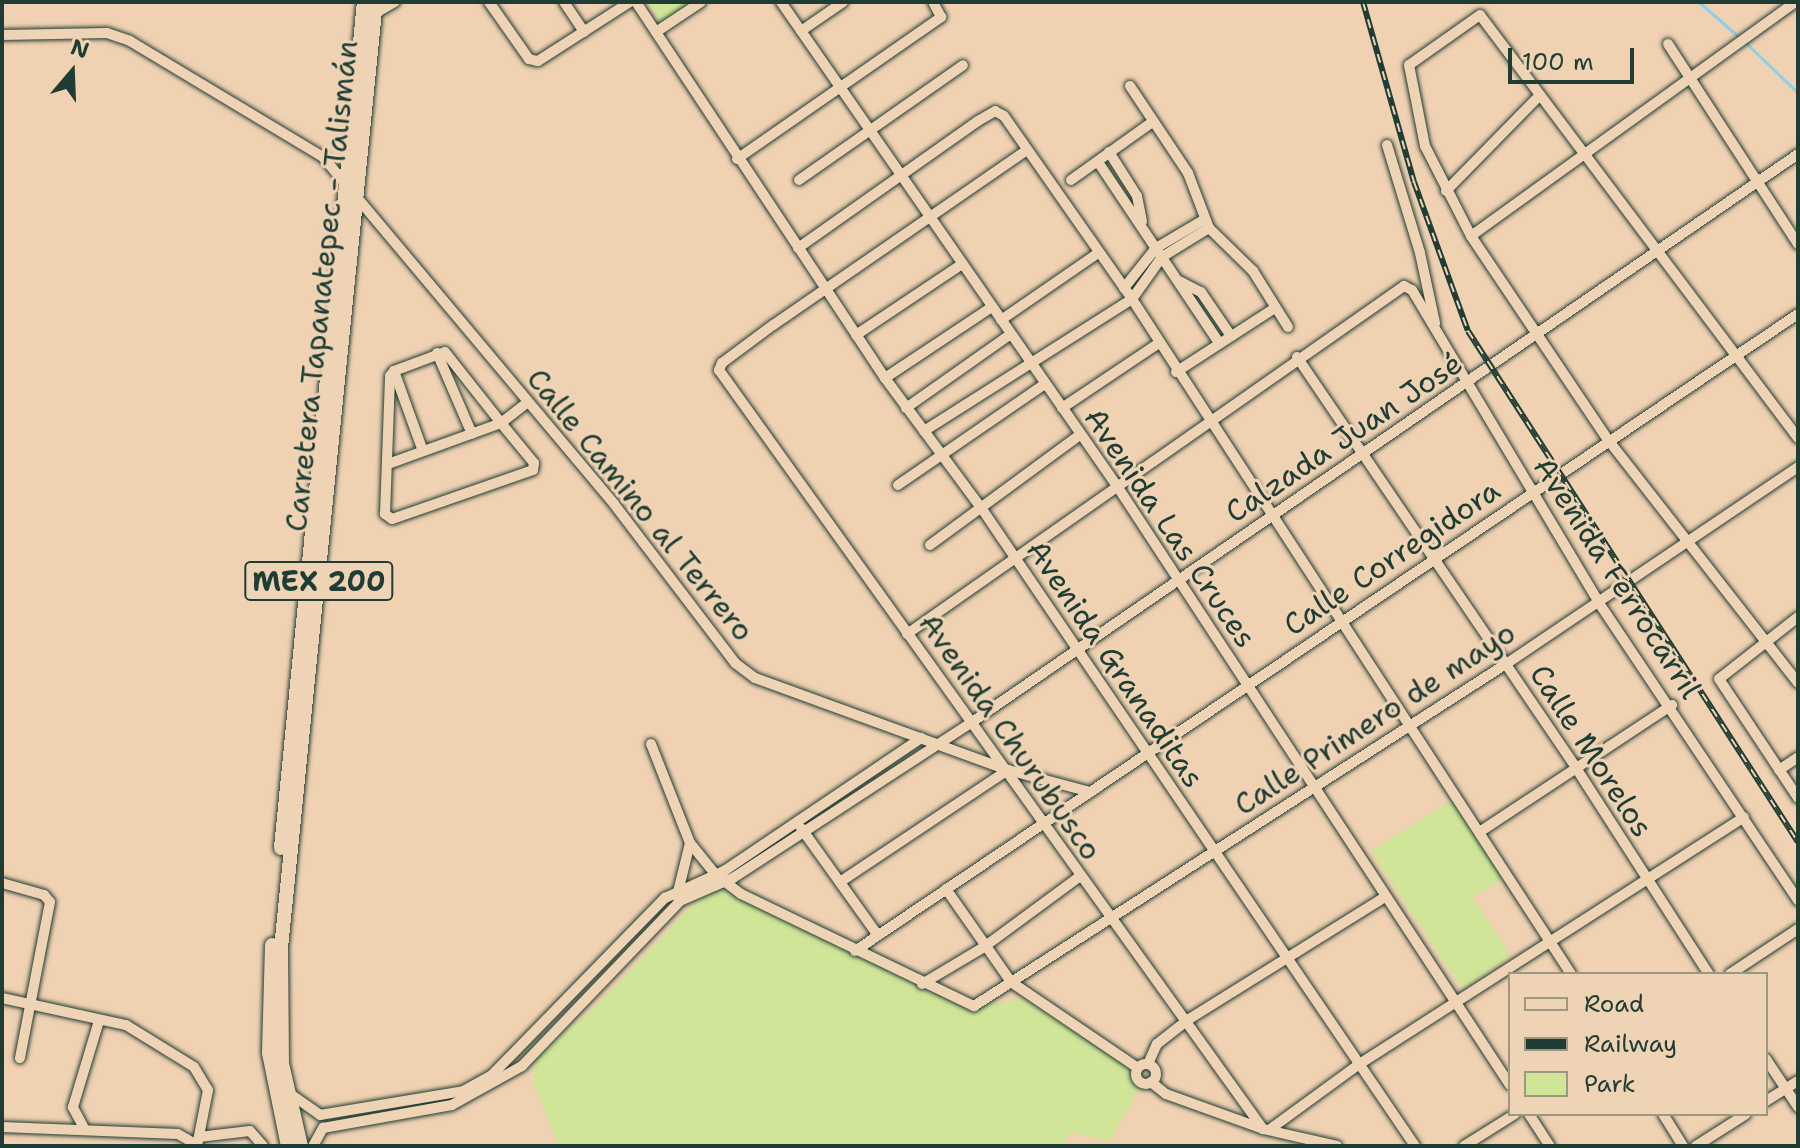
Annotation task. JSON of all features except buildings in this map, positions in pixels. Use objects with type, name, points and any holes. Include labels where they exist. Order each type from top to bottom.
[{"type":"highway","name":"Carretera Tapanatepec - Talismán","points":[[301,1146],[285,1089],[278,992],[352,190],[364,2]]},
{"type":"highway","name":"Carretera Tapanatepec - Talismán","points":[[288,1146],[269,1053],[268,982],[352,190],[375,8]]},
{"type":"street","points":[[375,8],[395,2]]},
{"type":"street","points":[[489,2],[529,59],[538,61],[630,2]]},
{"type":"street","points":[[564,2],[584,32]]},
{"type":"street","name":"Avenida Granaditas","points":[[636,2],[737,159],[885,378],[982,509],[1075,651],[1361,1063],[1415,1146]]},
{"type":"street","points":[[656,32],[701,2]]},
{"type":"street","name":"Avenida Las Cruces","points":[[781,2],[1117,486],[1175,581],[1508,1082]]},
{"type":"street","points":[[801,31],[843,2]]},
{"type":"street","points":[[737,159],[941,17],[933,2]]},
{"type":"street","points":[[1471,236],[1795,2]]},
{"type":"street","points":[[1798,438],[1480,15],[1414,60],[1408,70],[1425,146],[1471,236],[1534,337],[1609,441],[1798,683]]},
{"type":"street","name":"Calle Camino al Terrero","points":[[2,35],[107,33],[130,41],[303,140],[352,190],[528,402],[735,663],[755,678],[1008,770],[1090,792]]},
{"type":"street","points":[[1668,44],[1798,244]]},
{"type":"street","points":[[799,180],[963,65]]},
{"type":"street","points":[[1130,86],[1151,123],[1188,173],[1207,224],[1253,271],[1288,327]]},
{"type":"street","points":[[1446,191],[1540,95]]},
{"type":"street","points":[[798,248],[986,116],[995,111],[1004,116],[1132,299],[1207,421],[1481,831],[1570,972]]},
{"type":"street","points":[[1071,180],[1151,123]]},
{"type":"street","points":[[1387,145],[1420,253],[1436,333]]},
{"type":"street","points":[[826,290],[1027,150]]},
{"type":"street","points":[[1109,152],[1137,196],[1143,228]]},
{"type":"street","name":"Calzada Juan José","points":[[725,883],[972,722],[1798,154]]},
{"type":"street","points":[[1098,162],[1219,343]]},
{"type":"street","points":[[1124,288],[1159,252],[1207,224]]},
{"type":"street","points":[[924,431],[1132,299],[1159,252]]},
{"type":"street","points":[[1001,320],[1098,253]]},
{"type":"street","points":[[856,335],[962,264]]},
{"type":"street","points":[[1178,280],[1201,292],[1231,336]]},
{"type":"street","name":"Avenida Ferrocarril","points":[[1297,357],[1398,288],[1412,290],[1599,603],[1672,705],[1798,900]]},
{"type":"street","name":"Avenida Churubusco","points":[[826,290],[722,363],[719,370],[1008,770],[1079,877],[1189,1019],[1266,1129]]},
{"type":"street","points":[[885,378],[992,307]]},
{"type":"street","points":[[1176,372],[1275,308]]},
{"type":"street","name":"Calle Corregidora","points":[[855,951],[1798,314]]},
{"type":"street","points":[[906,408],[1011,334]]},
{"type":"street","points":[[1062,408],[1159,343]]},
{"type":"street","points":[[437,353],[449,355],[534,463],[533,470],[392,519],[385,514],[394,371],[437,353]]},
{"type":"street","points":[[437,353],[472,434]]},
{"type":"street","points":[[907,634],[1297,357]]},
{"type":"street","name":"Calle Morelos","points":[[1297,357],[1576,768],[1708,972]]},
{"type":"street","points":[[394,371],[423,451]]},
{"type":"street","points":[[898,485],[1045,384]]},
{"type":"street","points":[[388,464],[501,423],[528,402]]},
{"type":"street","points":[[930,545],[1080,435]]},
{"type":"street","name":"Calle Primero de mayo","points":[[922,984],[974,1006],[1506,664],[1798,467]]},
{"type":"street","points":[[1798,617],[1719,679],[1798,798]]},
{"type":"street","points":[[1481,831],[1672,705]]},
{"type":"street","points":[[320,1115],[463,1091],[492,1075],[677,896],[712,880],[796,820],[921,738]]},
{"type":"street","points":[[651,744],[690,843],[712,880],[725,883],[922,984],[984,947],[1079,877]]},
{"type":"street","points":[[1779,770],[1798,757]]},
{"type":"street","points":[[840,882],[1008,770]]},
{"type":"street","points":[[1266,1129],[1548,940],[1744,817]]},
{"type":"street","points":[[796,820],[877,934]]},
{"type":"street","points":[[323,1128],[452,1105],[492,1086],[522,1066],[677,896],[690,843]]},
{"type":"street","points":[[2,883],[44,895],[50,902],[20,1058]]},
{"type":"street","points":[[946,889],[1011,982],[1155,1071],[1151,1082]]},
{"type":"street","points":[[1337,1146],[1266,1129],[1166,1094],[1151,1082],[1139,1081],[1143,1066],[1157,1044],[1189,1019],[1385,897]]},
{"type":"street","points":[[1733,972],[1798,929]]},
{"type":"street","points":[[2,998],[126,1025],[202,1076],[208,1090],[198,1143]]},
{"type":"street","points":[[85,1130],[73,1107],[99,1021]]},
{"type":"street","points":[[1768,1062],[1798,1107]]},
{"type":"street","points":[[1768,1100],[1798,1081]]},
{"type":"street","points":[[285,1089],[320,1115],[323,1128],[313,1146]]},
{"type":"street","points":[[1464,1146],[1512,1116]]},
{"type":"street","points":[[1530,1116],[1550,1146]]},
{"type":"street","points":[[1664,1116],[1683,1146]]},
{"type":"street","points":[[1696,1146],[1743,1116]]},
{"type":"street","points":[[2,1127],[178,1134],[198,1143],[250,1131],[263,1146]]},
{"type":"green space","points":[[649,2],[699,2],[662,26]]},
{"type":"green space","points":[[1458,796],[1510,875],[1473,897],[1511,956],[1462,989],[1371,851]]},
{"type":"green space","points":[[737,885],[981,1006],[1023,998],[1132,1066],[1140,1087],[1110,1141],[1070,1132],[1062,1146],[559,1146],[532,1079],[537,1056],[600,1002],[706,891]]},
{"type":"waterway","points":[[1699,2],[1740,38]]},
{"type":"waterway","points":[[1746,43],[1798,93]]},
{"type":"railway","points":[[1363,2],[1414,182],[1468,331],[1798,842]]}]
